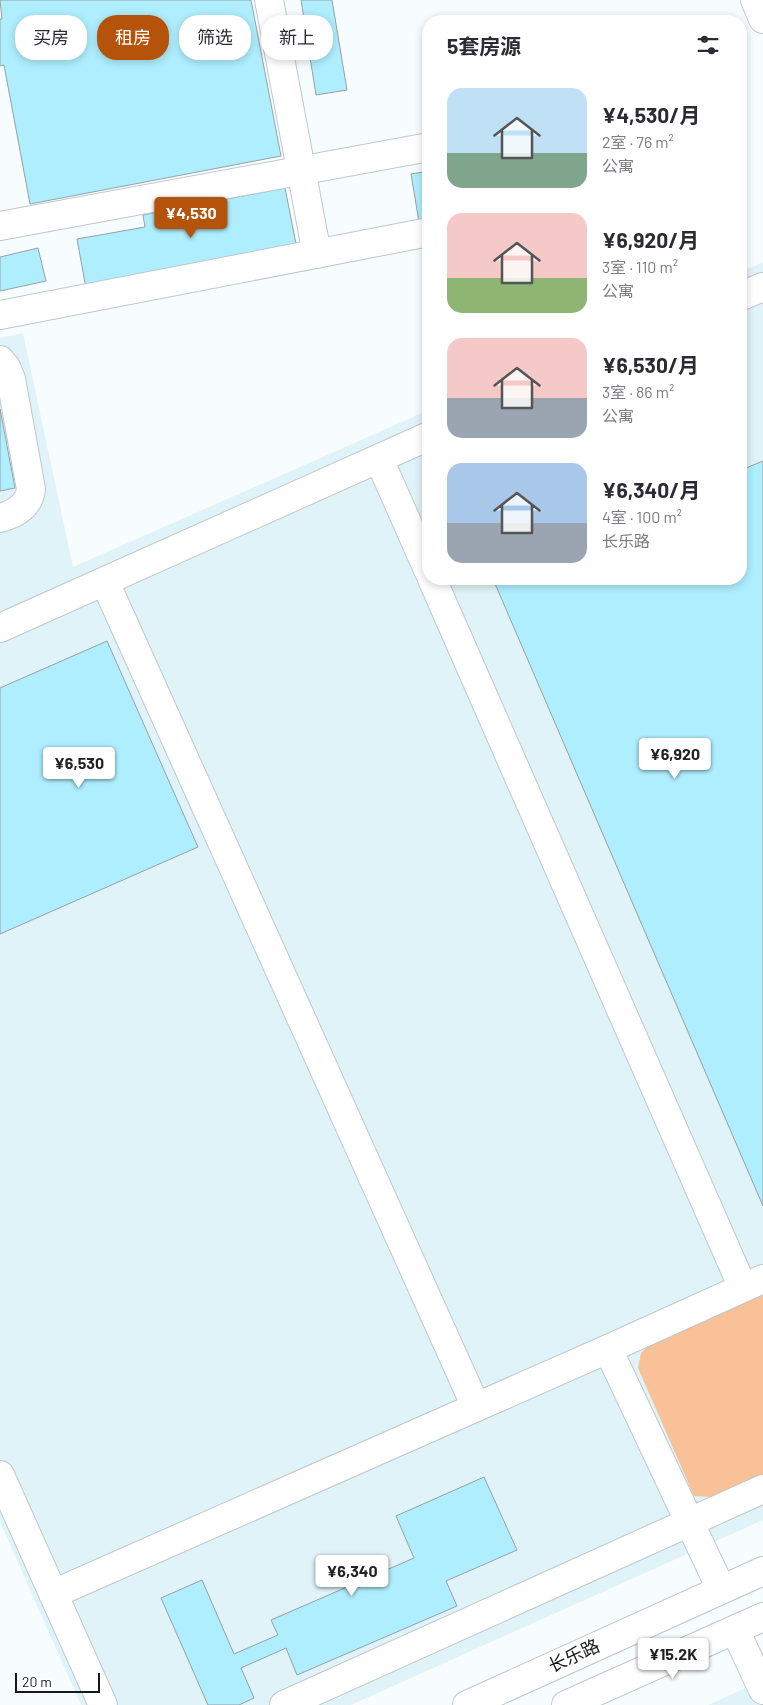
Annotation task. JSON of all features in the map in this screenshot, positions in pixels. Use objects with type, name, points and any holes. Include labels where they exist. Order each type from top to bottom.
[{"type":"street","points":[[268,0],[317,254]]},
{"type":"street","points":[[755,0],[763,19]]},
{"type":"street","points":[[0,226],[422,148]]},
{"type":"street","points":[[0,315],[422,233]]},
{"type":"street","points":[[747,293],[763,286]]},
{"type":"street","points":[[0,360],[6,367],[11,379],[31,489],[29,498],[24,505],[14,513],[0,518]]},
{"type":"street","points":[[0,628],[422,439]]},
{"type":"street","points":[[379,459],[422,556]]},
{"type":"street","points":[[105,582],[476,1407]]},
{"type":"street","points":[[53,1594],[753,1283],[435,585]]},
{"type":"street","points":[[608,1349],[721,1589]]},
{"type":"street","points":[[0,1475],[103,1705]]},
{"type":"street","points":[[284,1705],[763,1489]]},
{"type":"street","name":"长乐路","points":[[467,1705],[763,1570]]},
{"type":"street","points":[[566,1705],[763,1617]]},
{"type":"street","points":[[735,1630],[763,1690]]},
{"type":"shaded area","points":[[763,262],[763,1520],[351,1705],[81,1705],[0,1522],[0,338],[23,333],[73,567],[422,413],[422,585],[747,585],[747,269]]},
{"type":"shaded area","points":[[763,1294],[763,1476],[714,1497],[694,1496],[638,1368],[641,1353],[652,1342]]},
{"type":"shaded area","points":[[763,1680],[763,1705],[708,1705]]},
{"type":"building","points":[[0,0],[251,0],[261,60],[263,60],[281,156],[30,204],[4,65],[0,66],[0,19],[2,19]]},
{"type":"building","points":[[301,0],[332,0],[347,90],[316,95],[310,60],[333,60],[333,15],[303,15]]},
{"type":"building","points":[[422,172],[422,221],[419,222],[411,174]]},
{"type":"building","points":[[285,188],[297,249],[86,288],[77,239],[145,227],[143,215]]},
{"type":"building","points":[[38,248],[46,281],[0,291],[0,257]]},
{"type":"building","points":[[0,409],[15,488],[0,491]]},
{"type":"building","points":[[763,461],[763,1206],[496,585],[747,585],[747,468]]},
{"type":"building","points":[[107,641],[198,847],[0,934],[0,688]]},
{"type":"building","points":[[484,1477],[517,1550],[446,1581],[457,1606],[297,1675],[286,1648],[241,1668],[254,1698],[239,1705],[208,1705],[161,1598],[202,1580],[234,1654],[278,1635],[271,1620],[414,1558],[396,1516]]}]
